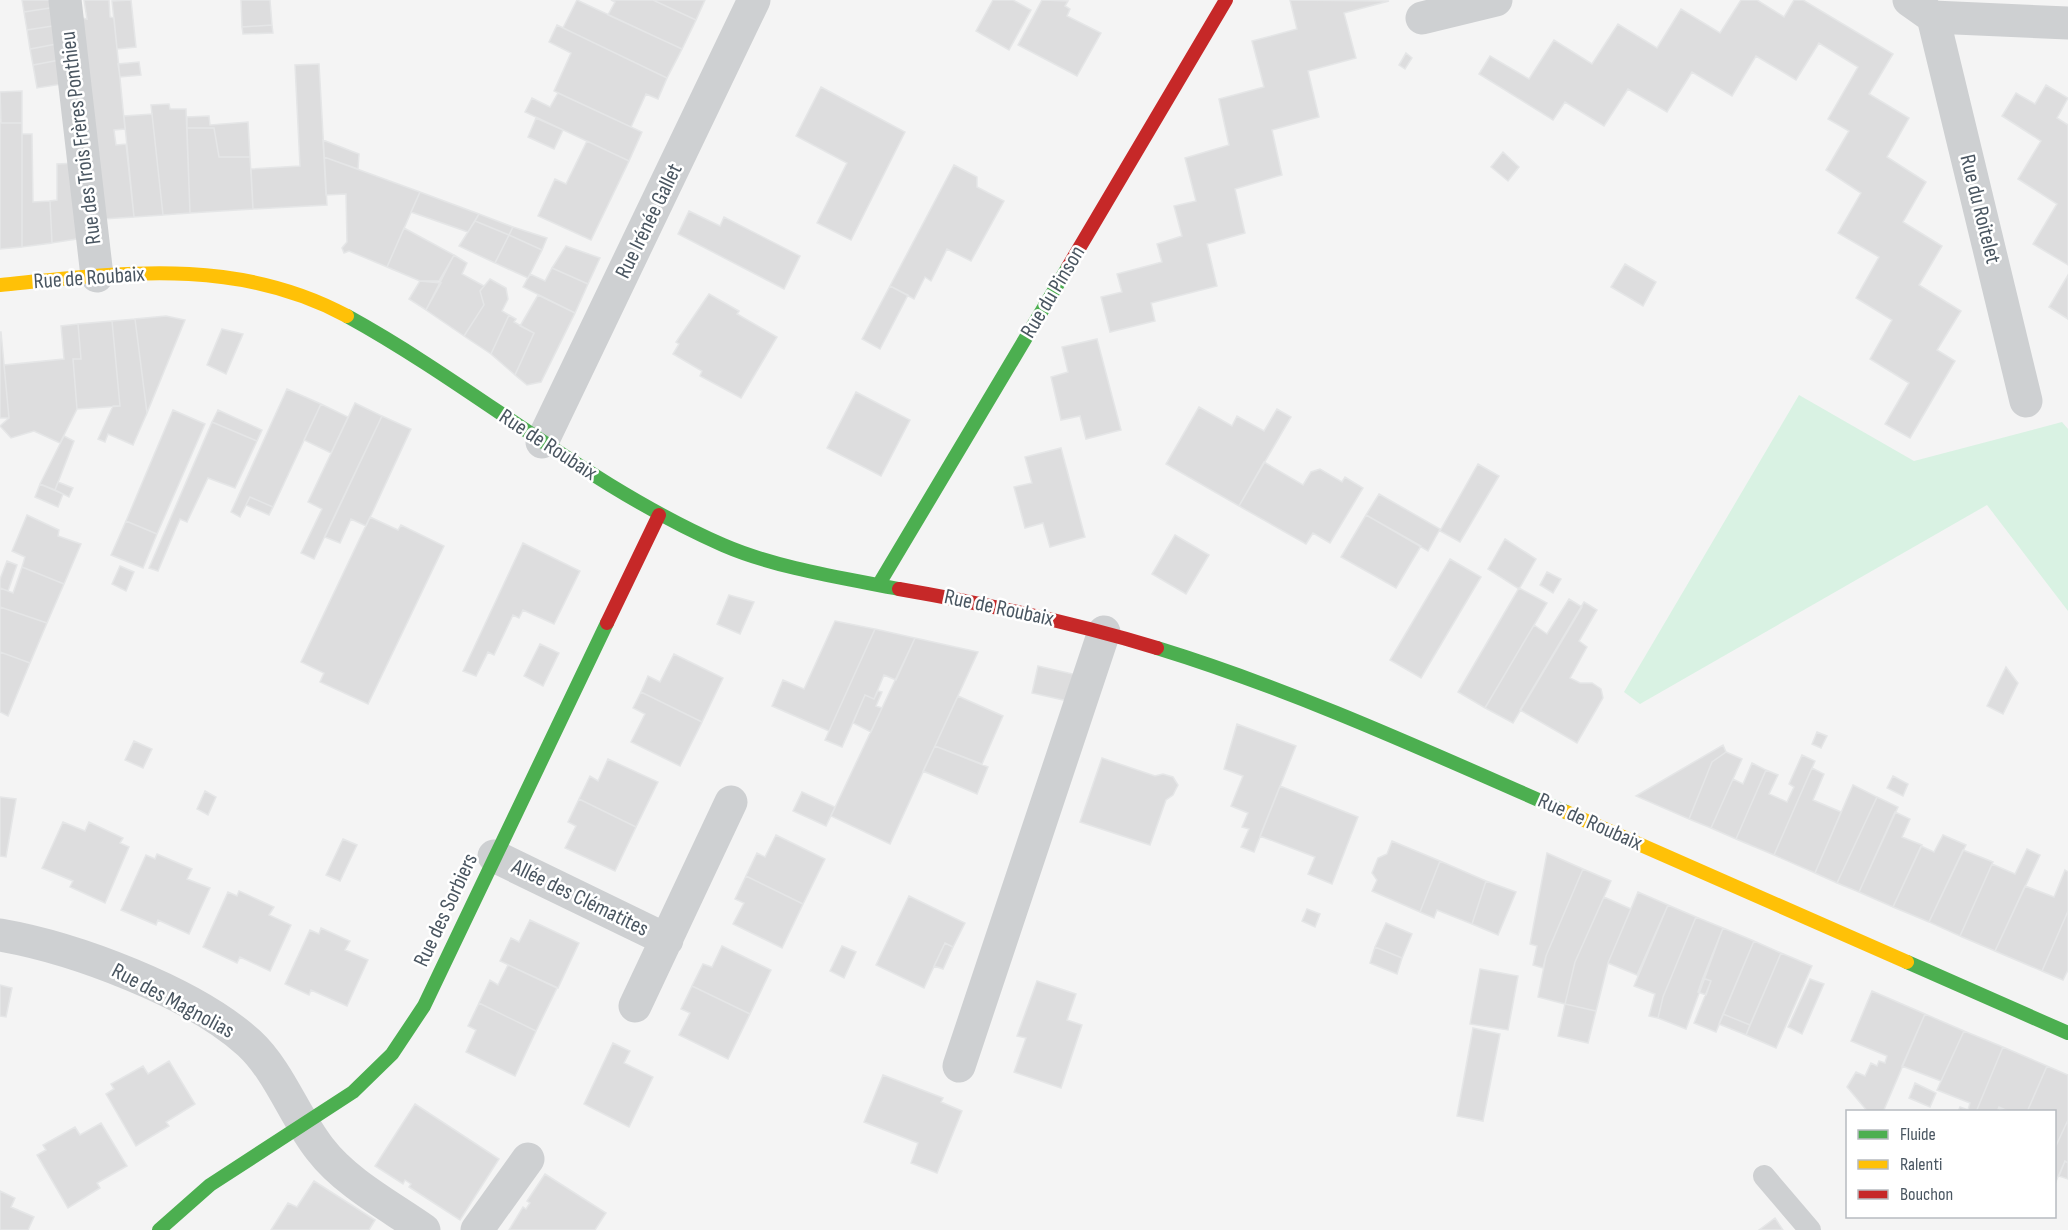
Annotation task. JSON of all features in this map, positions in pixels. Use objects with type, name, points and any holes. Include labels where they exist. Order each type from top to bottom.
[{"type":"main road","name":"Rue du Pinson","points":[[879,584],[1226,0]]},
{"type":"main road","name":"Rue de Roubaix","points":[[0,285],[183,271],[256,281],[293,292],[347,315],[659,515],[726,546],[820,574],[1000,607],[1104,632],[1214,666],[1360,722],[2068,1033]]},
{"type":"main road","name":"Rue des Sorbiers","points":[[159,1230],[200,1191],[355,1090],[397,1048],[424,1006],[659,515]]},
{"type":"street","name":"Rue des Trois Frères Ponthieu","points":[[65,0],[97,276]]},
{"type":"street","name":"Rue Irénée Gallet","points":[[542,442],[754,0]]},
{"type":"street","points":[[1422,18],[1496,0]]},
{"type":"street","name":"Rue du Roitelet","points":[[2026,401],[1921,9],[2068,23]]},
{"type":"street","points":[[959,1066],[1104,632]]},
{"type":"street","name":"Allée des Clématites","points":[[635,1006],[731,802]]},
{"type":"street","name":"Allée des Clématites","points":[[494,856],[667,940]]},
{"type":"street","name":"Rue des Magnolias","points":[[0,935],[53,946],[98,961],[158,987],[216,1019],[250,1044],[272,1072],[321,1151],[346,1175],[424,1230]]},
{"type":"street","points":[[477,1230],[528,1159]]},
{"type":"lane","points":[[1764,1176],[1810,1230]]},
{"type":"green space","points":[[1799,395],[1914,461],[2062,422],[2068,429],[2068,611],[1987,505],[1640,704],[1624,692]]},
{"type":"building","points":[[22,0],[55,0],[56,7],[24,12]]},
{"type":"building","points":[[84,0],[109,0],[110,17],[114,18],[125,129],[114,130],[116,145],[126,144],[134,217],[103,219],[82,18],[87,19]]},
{"type":"building","points":[[131,0],[136,47],[117,49],[112,1]]},
{"type":"building","points":[[241,0],[270,0],[272,25],[242,27]]},
{"type":"building","points":[[577,0],[682,49],[667,78],[563,28]]},
{"type":"building","points":[[611,0],[653,0],[696,20],[682,49],[608,15],[615,2]]},
{"type":"building","points":[[653,0],[705,0],[696,20]]},
{"type":"building","points":[[993,0],[1013,0],[1031,10],[1009,50],[976,31]]},
{"type":"building","points":[[1042,0],[1068,1],[1065,6],[1070,9],[1067,16],[1101,33],[1077,76],[1018,45]]},
{"type":"building","points":[[1290,0],[1389,1],[1344,13],[1356,58],[1308,71],[1319,117],[1272,130],[1282,175],[1235,189],[1245,233],[1207,244],[1217,286],[1151,303],[1155,321],[1110,332],[1101,297],[1122,292],[1117,274],[1162,262],[1157,244],[1182,236],[1174,206],[1196,201],[1185,158],[1229,145],[1219,99],[1264,87],[1252,41],[1297,29]]},
{"type":"building","points":[[1741,0],[1757,0],[1784,17],[1794,0],[1803,0],[1893,54],[1869,94],[1909,118],[1887,157],[1926,182],[1903,222],[1942,246],[1919,285],[1961,311],[1937,350],[1955,361],[1910,438],[1885,424],[1909,383],[1870,359],[1892,320],[1856,298],[1879,257],[1838,233],[1861,193],[1826,170],[1849,131],[1828,119],[1858,67],[1819,43],[1796,80],[1756,56],[1732,96],[1692,72],[1667,112],[1628,89],[1604,126],[1565,102],[1553,120],[1479,74],[1490,56],[1529,79],[1554,40],[1592,64],[1618,24],[1657,48],[1681,9],[1720,33]]},
{"type":"building","points":[[56,7],[59,25],[27,30],[24,12]]},
{"type":"building","points":[[59,25],[62,43],[30,49],[27,30]]},
{"type":"building","points":[[272,25],[273,33],[243,34],[242,27]]},
{"type":"building","points":[[557,25],[667,78],[658,99],[646,94],[631,127],[554,91],[571,53],[549,42]]},
{"type":"building","points":[[62,43],[65,59],[33,65],[30,49]]},
{"type":"building","points":[[1406,53],[1412,58],[1405,69],[1399,65]]},
{"type":"building","points":[[65,59],[69,83],[37,88],[33,65]]},
{"type":"building","points":[[139,62],[141,75],[120,77],[118,64]]},
{"type":"building","points":[[319,64],[327,205],[253,209],[251,169],[300,166],[295,65]]},
{"type":"building","points":[[2046,85],[2068,98],[2057,118],[2068,125],[2068,265],[2033,244],[2057,204],[2018,179],[2041,141],[2002,116],[2016,93],[2035,104]]},
{"type":"building","points":[[821,87],[905,132],[851,240],[817,223],[847,163],[796,136]]},
{"type":"building","points":[[22,91],[22,123],[1,123],[0,92]]},
{"type":"building","points":[[558,93],[642,132],[629,161],[525,112],[532,98],[550,107]]},
{"type":"building","points":[[169,104],[170,109],[186,109],[190,213],[163,215],[151,105]]},
{"type":"building","points":[[152,114],[163,215],[134,217],[124,116]]},
{"type":"building","points":[[209,116],[210,125],[248,122],[250,157],[219,157],[214,128],[187,128],[187,117]]},
{"type":"building","points":[[536,118],[563,130],[554,149],[528,137]]},
{"type":"building","points":[[0,123],[22,123],[22,247],[0,249]]},
{"type":"building","points":[[187,128],[214,128],[219,157],[250,157],[253,209],[190,213]]},
{"type":"building","points":[[22,134],[32,134],[33,202],[50,201],[52,243],[22,247]]},
{"type":"building","points":[[323,140],[359,154],[358,169],[324,157]]},
{"type":"building","points":[[587,141],[629,161],[591,240],[538,216],[555,179],[566,184]]},
{"type":"building","points":[[1503,152],[1519,167],[1508,181],[1491,167]]},
{"type":"building","points":[[324,157],[420,192],[387,267],[349,251],[344,253],[342,248],[347,242],[346,194],[326,195]]},
{"type":"building","points":[[77,163],[83,238],[52,243],[50,201],[57,200],[57,164]]},
{"type":"building","points":[[954,165],[977,177],[977,187],[1004,201],[971,261],[947,249],[931,281],[925,277],[914,299],[890,286]]},
{"type":"building","points":[[420,192],[479,214],[468,232],[411,212]]},
{"type":"building","points":[[689,211],[720,226],[724,217],[800,256],[784,289],[678,234]]},
{"type":"building","points":[[479,214],[513,227],[509,235],[475,221]]},
{"type":"building","points":[[475,221],[509,235],[495,263],[459,246]]},
{"type":"building","points":[[513,227],[547,238],[542,250],[509,235]]},
{"type":"building","points":[[404,228],[454,255],[439,281],[420,281],[387,267]]},
{"type":"building","points":[[509,235],[542,250],[528,278],[495,263]]},
{"type":"building","points":[[566,246],[600,258],[588,284],[552,268]]},
{"type":"building","points":[[454,255],[467,263],[462,274],[484,286],[480,291],[484,305],[464,336],[426,310]]},
{"type":"building","points":[[1625,264],[1656,282],[1643,306],[1611,287]]},
{"type":"building","points":[[552,268],[588,284],[575,313],[523,287],[530,274],[545,281]]},
{"type":"building","points":[[2068,275],[2068,319],[2049,307]]},
{"type":"building","points":[[490,279],[506,288],[508,299],[502,311],[509,315],[491,354],[464,336],[484,305],[480,291]]},
{"type":"building","points":[[420,281],[441,283],[426,310],[409,299]]},
{"type":"building","points":[[890,286],[908,295],[880,349],[862,339]]},
{"type":"building","points":[[709,294],[739,311],[737,314],[777,337],[741,398],[700,376],[702,371],[673,354],[679,344],[676,342]]},
{"type":"building","points":[[538,295],[575,313],[541,382],[527,385],[515,375],[534,333],[520,326]]},
{"type":"building","points":[[509,315],[516,319],[514,322],[534,333],[515,375],[491,354]]},
{"type":"building","points":[[166,316],[185,320],[147,413],[135,319]]},
{"type":"building","points":[[135,319],[147,413],[133,445],[108,434],[105,442],[98,439],[113,406],[120,406],[112,321]]},
{"type":"building","points":[[112,321],[120,406],[77,409],[73,359],[81,359],[78,324]]},
{"type":"building","points":[[78,324],[81,359],[73,359],[77,409],[60,443],[34,431],[11,438],[0,426],[9,418],[4,365],[64,359],[61,326]]},
{"type":"building","points":[[222,329],[243,334],[226,374],[207,365]]},
{"type":"building","points":[[1,332],[9,418],[0,418]]},
{"type":"building","points":[[1097,339],[1121,430],[1086,439],[1080,416],[1061,420],[1051,377],[1068,372],[1062,347]]},
{"type":"building","points":[[287,389],[321,404],[273,507],[250,497],[240,517],[231,512]]},
{"type":"building","points":[[856,392],[910,420],[881,476],[827,448]]},
{"type":"building","points":[[355,403],[382,416],[314,559],[301,553],[322,509],[308,502]]},
{"type":"building","points":[[321,404],[348,417],[331,453],[304,440]]},
{"type":"building","points":[[1199,407],[1232,426],[1237,416],[1264,431],[1277,409],[1291,417],[1239,506],[1166,464]]},
{"type":"building","points":[[173,410],[205,424],[157,534],[126,521]]},
{"type":"building","points":[[218,410],[262,430],[257,441],[212,422]]},
{"type":"building","points":[[382,416],[411,429],[366,526],[351,519],[340,543],[325,537]]},
{"type":"building","points":[[212,422],[257,441],[235,488],[208,478],[187,522],[180,519],[158,571],[149,568]]},
{"type":"building","points":[[64,436],[74,441],[55,490],[40,484]]},
{"type":"building","points":[[1061,448],[1085,537],[1050,547],[1043,523],[1025,528],[1014,487],[1032,483],[1025,457]]},
{"type":"building","points":[[1264,462],[1303,485],[1311,472],[1320,469],[1342,482],[1345,477],[1363,488],[1330,543],[1313,533],[1306,544],[1239,506]]},
{"type":"building","points":[[1478,464],[1499,476],[1460,542],[1440,531]]},
{"type":"building","points":[[58,482],[73,488],[69,497],[55,490]]},
{"type":"building","points":[[40,484],[63,494],[58,507],[35,497]]},
{"type":"building","points":[[1379,494],[1440,529],[1428,551],[1366,515]]},
{"type":"building","points":[[250,497],[273,507],[269,515],[246,505]]},
{"type":"building","points":[[27,515],[59,530],[58,536],[81,544],[64,584],[22,567],[25,557],[12,551]]},
{"type":"building","points":[[1366,515],[1421,546],[1396,588],[1341,557]]},
{"type":"building","points":[[370,517],[398,530],[401,525],[444,546],[368,704],[320,682],[324,673],[301,662]]},
{"type":"building","points":[[126,521],[157,534],[143,568],[111,555]]},
{"type":"building","points":[[1175,535],[1209,555],[1186,594],[1152,574]]},
{"type":"building","points":[[1505,539],[1536,559],[1519,589],[1488,569]]},
{"type":"building","points":[[523,543],[580,571],[554,624],[523,610],[519,618],[513,615],[494,655],[488,652],[476,676],[463,671]]},
{"type":"building","points":[[1450,559],[1481,577],[1421,678],[1390,660]]},
{"type":"building","points":[[7,561],[17,565],[8,591],[0,588],[0,579]]},
{"type":"building","points":[[120,566],[134,572],[126,591],[112,584]]},
{"type":"building","points":[[22,567],[64,584],[47,623],[0,607],[0,588],[13,593]]},
{"type":"building","points":[[1547,572],[1561,579],[1553,593],[1540,585]]},
{"type":"building","points":[[1519,588],[1547,603],[1485,708],[1458,692]]},
{"type":"building","points":[[729,595],[754,602],[740,634],[717,624]]},
{"type":"building","points":[[1569,599],[1582,607],[1513,723],[1485,708],[1534,625],[1547,634]]},
{"type":"building","points":[[1584,602],[1597,610],[1579,641],[1587,647],[1570,678],[1580,683],[1592,683],[1601,689],[1603,698],[1577,743],[1520,710]]},
{"type":"building","points":[[0,607],[47,623],[30,663],[0,652]]},
{"type":"building","points":[[835,621],[875,629],[829,731],[772,706],[783,680],[804,689]]},
{"type":"building","points":[[875,629],[915,638],[896,680],[884,675],[874,699],[865,695],[842,747],[825,740]]},
{"type":"building","points":[[915,638],[978,652],[890,844],[831,816]]},
{"type":"building","points":[[540,644],[559,653],[543,686],[524,676]]},
{"type":"building","points":[[0,652],[30,663],[8,716],[0,712]]},
{"type":"building","points":[[674,654],[723,678],[702,722],[641,692],[648,676],[660,682]]},
{"type":"building","points":[[1038,666],[1077,675],[1068,701],[1032,693]]},
{"type":"building","points":[[2006,667],[2018,683],[2003,714],[1987,706]]},
{"type":"building","points":[[878,691],[882,692],[876,706],[882,708],[871,732],[853,723],[865,695],[874,699]]},
{"type":"building","points":[[641,692],[702,722],[680,766],[631,742],[645,714],[633,708]]},
{"type":"building","points":[[958,696],[1003,716],[982,764],[935,746]]},
{"type":"building","points":[[1237,724],[1296,746],[1254,852],[1241,847],[1249,829],[1242,827],[1248,813],[1231,806],[1243,776],[1224,769]]},
{"type":"building","points":[[1817,732],[1827,736],[1821,748],[1812,744]]},
{"type":"building","points":[[134,741],[152,749],[143,768],[125,760]]},
{"type":"building","points":[[1723,745],[1726,752],[1712,762],[1689,819],[1636,796]]},
{"type":"building","points":[[935,746],[988,767],[977,794],[923,771]]},
{"type":"building","points":[[1726,752],[1742,759],[1711,828],[1689,819],[1712,762]]},
{"type":"building","points":[[1802,755],[1815,761],[1774,855],[1736,839],[1766,770],[1778,775],[1769,794],[1787,802],[1794,787],[1789,784]]},
{"type":"building","points":[[1102,758],[1155,776],[1163,774],[1173,777],[1178,785],[1173,795],[1166,800],[1150,845],[1080,822]]},
{"type":"building","points":[[608,759],[658,782],[636,827],[579,799],[590,776],[598,781]]},
{"type":"building","points":[[1752,763],[1766,770],[1736,839],[1711,828],[1733,779],[1743,784]]},
{"type":"building","points":[[1812,768],[1824,774],[1813,800],[1841,812],[1815,873],[1774,855]]},
{"type":"building","points":[[1893,776],[1908,784],[1903,796],[1887,788]]},
{"type":"building","points":[[1853,785],[1877,797],[1837,883],[1815,873]]},
{"type":"building","points":[[1280,786],[1358,817],[1332,884],[1308,874],[1315,857],[1260,836]]},
{"type":"building","points":[[205,791],[216,797],[208,815],[197,809]]},
{"type":"building","points":[[802,792],[835,807],[826,826],[793,811]]},
{"type":"building","points":[[0,797],[16,799],[6,857],[0,856]]},
{"type":"building","points":[[1877,797],[1898,807],[1859,892],[1837,883]]},
{"type":"building","points":[[579,799],[636,827],[615,871],[565,848],[576,826],[568,822]]},
{"type":"building","points":[[1895,812],[1910,819],[1902,837],[1922,845],[1893,907],[1859,892]]},
{"type":"building","points":[[63,822],[85,831],[89,822],[123,838],[120,843],[129,847],[105,903],[70,887],[73,881],[42,868]]},
{"type":"building","points":[[776,835],[825,859],[803,904],[746,876],[757,853],[765,857]]},
{"type":"building","points":[[1943,835],[1966,845],[1929,922],[1893,907],[1921,846],[1934,852]]},
{"type":"building","points":[[343,839],[357,845],[340,881],[326,875]]},
{"type":"building","points":[[1392,841],[1440,861],[1420,912],[1372,891],[1377,880],[1372,873],[1378,858],[1387,854]]},
{"type":"building","points":[[2027,849],[2040,855],[1995,951],[1960,936],[1992,864],[2015,874]]},
{"type":"building","points":[[1963,850],[1993,862],[1960,936],[1929,922]]},
{"type":"building","points":[[1547,853],[1583,869],[1543,968],[1533,965],[1537,946],[1530,944]]},
{"type":"building","points":[[157,854],[192,869],[187,879],[210,888],[189,934],[158,920],[156,925],[121,910],[146,855],[155,859]]},
{"type":"building","points":[[1440,861],[1486,881],[1472,924],[1437,910],[1434,918],[1420,912]]},
{"type":"building","points":[[1583,869],[1611,881],[1575,962],[1565,1004],[1538,997],[1546,956]]},
{"type":"building","points":[[2065,870],[2068,872],[2068,911],[2042,971],[1995,951],[2025,886],[2054,897]]},
{"type":"building","points":[[746,876],[803,904],[782,948],[733,924],[744,903],[735,899]]},
{"type":"building","points":[[1486,881],[1516,892],[1498,935],[1472,924]]},
{"type":"building","points":[[239,891],[274,907],[269,915],[291,925],[270,971],[240,957],[237,963],[203,947],[228,892],[237,896]]},
{"type":"building","points":[[1638,892],[1668,905],[1637,975],[1608,963]]},
{"type":"building","points":[[909,896],[965,923],[953,947],[945,943],[924,988],[876,965]]},
{"type":"building","points":[[1604,897],[1631,909],[1608,963],[1596,1011],[1565,1004],[1575,962]]},
{"type":"building","points":[[1668,905],[1696,917],[1663,997],[1658,1018],[1649,1016],[1655,994],[1634,986]]},
{"type":"building","points":[[1307,909],[1320,914],[1315,927],[1302,921]]},
{"type":"building","points":[[2068,911],[2068,970],[2063,980],[2042,971]]},
{"type":"building","points":[[1696,917],[1723,928],[1686,1029],[1658,1018],[1663,997]]},
{"type":"building","points":[[530,920],[579,943],[558,988],[500,961],[511,938],[519,942]]},
{"type":"building","points":[[1386,923],[1412,934],[1402,958],[1375,947]]},
{"type":"building","points":[[321,928],[350,941],[345,950],[368,960],[347,1006],[311,990],[309,995],[285,984],[310,930],[319,934]]},
{"type":"building","points":[[1723,928],[1754,941],[1716,1032],[1694,1023],[1711,981],[1703,978]]},
{"type":"building","points":[[1754,941],[1781,953],[1750,1025],[1723,1014]]},
{"type":"building","points":[[945,943],[953,947],[943,969],[934,966]]},
{"type":"building","points":[[722,946],[771,970],[750,1014],[692,986],[703,964],[712,967]]},
{"type":"building","points":[[842,946],[856,952],[844,978],[830,971]]},
{"type":"building","points":[[1375,947],[1402,958],[1397,974],[1370,963]]},
{"type":"building","points":[[1781,953],[1812,966],[1776,1048],[1746,1035]]},
{"type":"building","points":[[508,965],[557,988],[536,1031],[479,1003],[490,980],[498,985]]},
{"type":"building","points":[[1480,969],[1518,976],[1508,1030],[1470,1024]]},
{"type":"building","points":[[1703,978],[1711,981],[1706,995],[1698,992]]},
{"type":"building","points":[[1810,979],[1824,984],[1802,1034],[1788,1027]]},
{"type":"building","points":[[1037,981],[1076,994],[1067,1020],[1082,1025],[1061,1088],[1014,1072],[1026,1038],[1017,1036]]},
{"type":"building","points":[[0,985],[12,988],[6,1017],[0,1016]]},
{"type":"building","points":[[692,986],[750,1014],[728,1059],[679,1035],[690,1013],[681,1009]]},
{"type":"building","points":[[1872,991],[1925,1014],[1884,1110],[1866,1110],[1847,1087],[1856,1072],[1865,1076],[1871,1063],[1877,1066],[1879,1061],[1885,1063],[1887,1056],[1851,1041]]},
{"type":"building","points":[[479,1003],[536,1031],[515,1076],[466,1052],[476,1030],[468,1026]]},
{"type":"building","points":[[1565,1004],[1596,1011],[1588,1043],[1558,1036]]},
{"type":"building","points":[[1723,1014],[1750,1025],[1746,1035],[1719,1024]]},
{"type":"building","points":[[1925,1014],[1964,1031],[1941,1081],[1902,1066]]},
{"type":"building","points":[[1473,1028],[1500,1034],[1483,1121],[1457,1116]]},
{"type":"building","points":[[1964,1031],[2003,1047],[1977,1110],[1968,1110],[1970,1103],[1937,1090]]},
{"type":"building","points":[[613,1043],[630,1051],[624,1063],[653,1077],[629,1127],[584,1104]]},
{"type":"building","points":[[2003,1047],[2047,1066],[2028,1110],[2006,1110],[1999,1107],[1998,1110],[1977,1110]]},
{"type":"building","points":[[169,1061],[195,1104],[166,1122],[169,1126],[136,1146],[106,1094],[114,1089],[111,1084],[143,1066],[148,1074]]},
{"type":"building","points":[[2047,1066],[2068,1075],[2068,1120],[2056,1146],[2056,1110],[2028,1110]]},
{"type":"building","points":[[883,1075],[943,1098],[941,1102],[962,1111],[937,1173],[911,1163],[918,1143],[864,1122]]},
{"type":"building","points":[[1915,1083],[1936,1093],[1930,1107],[1909,1098]]},
{"type":"building","points":[[415,1104],[499,1159],[460,1220],[409,1187],[411,1184],[405,1180],[403,1184],[375,1166]]},
{"type":"building","points":[[2068,1120],[2068,1163],[2065,1161],[2056,1181],[2056,1146]]},
{"type":"building","points":[[101,1123],[127,1166],[97,1183],[100,1188],[68,1208],[37,1155],[46,1150],[43,1145],[75,1127],[80,1135]]},
{"type":"building","points":[[2065,1161],[2068,1163],[2068,1179],[2059,1176]]},
{"type":"building","points":[[545,1174],[606,1213],[595,1230],[509,1230],[523,1207],[526,1209],[530,1203],[527,1201]]},
{"type":"building","points":[[314,1181],[375,1220],[369,1230],[271,1230],[288,1203],[297,1207]]},
{"type":"building","points":[[0,1191],[15,1198],[11,1207],[34,1217],[28,1230],[0,1230]]},
{"type":"building","points":[[1775,1218],[1783,1230],[1759,1230]]},
{"type":"traffic: fast","points":[[879,584],[1068,267]]},
{"type":"traffic: fast","points":[[347,316],[441,373],[625,494],[673,521],[723,545],[765,560],[899,589]]},
{"type":"traffic: fast","points":[[159,1230],[210,1185],[353,1092],[392,1054],[424,1006],[607,623]]},
{"type":"traffic: fast","points":[[1157,648],[1312,703],[1566,812]]},
{"type":"traffic: fast","points":[[1907,962],[2068,1033]]},
{"type":"traffic: slow","points":[[0,285],[134,274],[220,277],[263,284],[305,297],[347,316]]},
{"type":"traffic: slow","points":[[1566,812],[1907,962]]},
{"type":"traffic: jam","points":[[1068,267],[1226,0]]},
{"type":"traffic: jam","points":[[607,623],[659,515]]},
{"type":"traffic: jam","points":[[899,589],[1029,614],[1157,648]]}]
